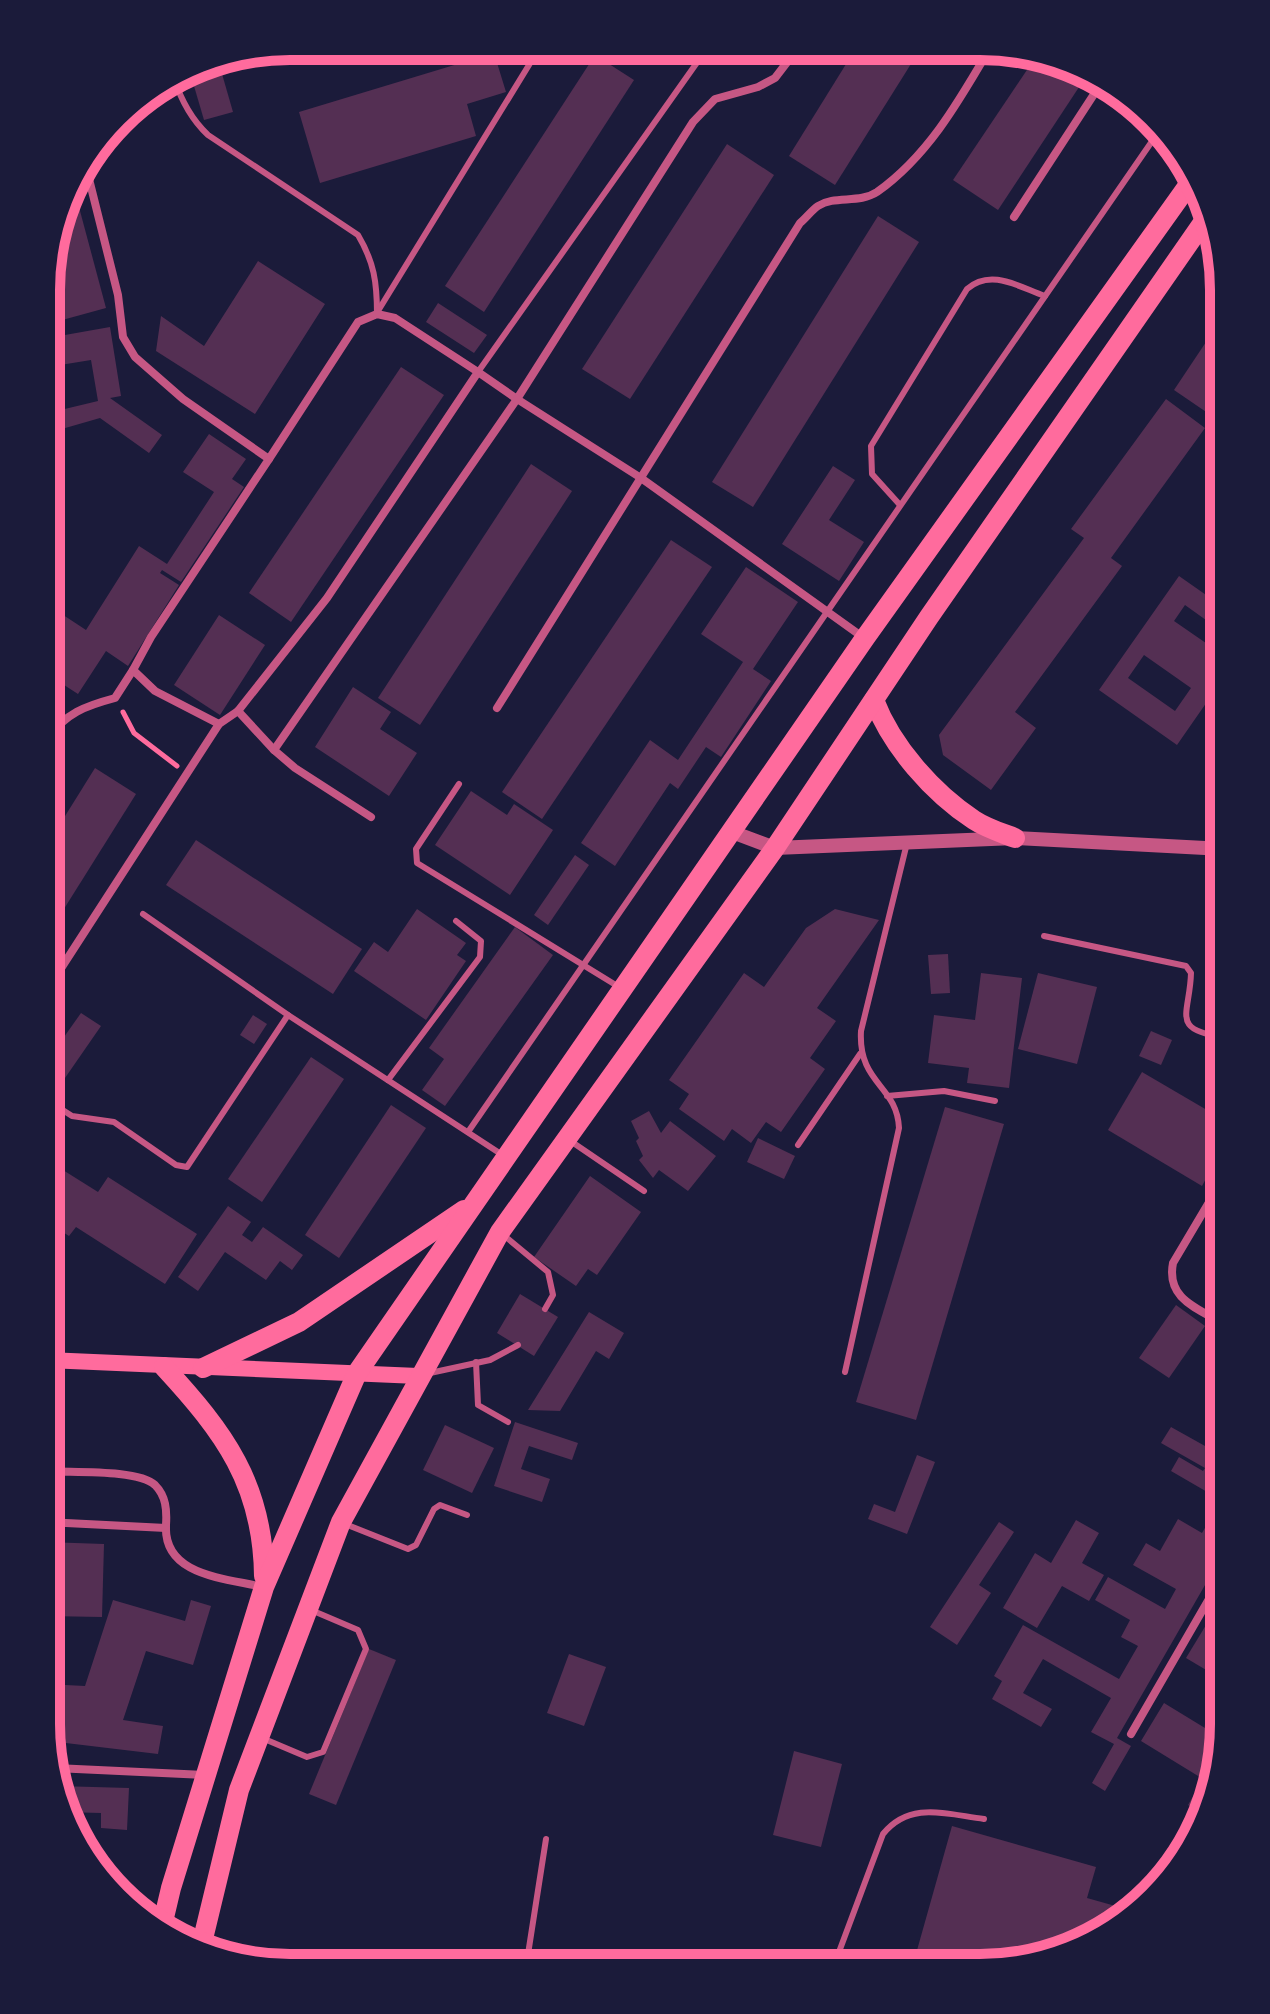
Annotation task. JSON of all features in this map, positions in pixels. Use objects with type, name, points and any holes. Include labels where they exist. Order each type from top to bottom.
[{"type":"main road","points":[[165,1916],[264,1587],[357,1373],[504,1156],[865,638],[1186,189]]},
{"type":"main road","points":[[204,1937],[239,1790],[341,1522],[418,1376],[500,1232],[775,848],[1201,226]]},
{"type":"main road","points":[[874,700],[882,721],[894,739],[933,785],[976,822],[1015,838]]},
{"type":"main road","points":[[203,1368],[299,1322],[471,1206]]},
{"type":"main road","points":[[60,1361],[418,1376]]},
{"type":"main road","points":[[164,1367],[209,1416],[244,1473],[264,1542],[264,1587]]},
{"type":"street","points":[[274,750],[517,399],[693,122],[715,99],[758,87],[775,78],[789,60]]},
{"type":"street","points":[[497,708],[800,223],[820,205],[859,200],[876,193],[926,146],[952,113],[983,60]]},
{"type":"street","points":[[1014,217],[1096,92]]},
{"type":"street","points":[[89,179],[118,295],[123,337],[135,357],[183,399],[269,459]]},
{"type":"street","points":[[60,721],[83,706],[115,698],[151,637],[358,322],[377,314],[395,318],[641,478],[865,638]]},
{"type":"street","points":[[60,970],[219,724],[238,711],[327,598],[478,372]]},
{"type":"street","points":[[133,670],[155,691],[219,724]]},
{"type":"street","points":[[238,711],[295,768],[371,817]]},
{"type":"street","points":[[732,832],[775,848],[1015,838],[1210,848]]},
{"type":"street","points":[[1210,1201],[1173,1263],[1170,1279],[1172,1288],[1210,1315]]},
{"type":"street","points":[[60,1472],[139,1477],[154,1484],[165,1498],[165,1542],[182,1564],[198,1572],[264,1587]]},
{"type":"street","points":[[60,1523],[166,1528]]},
{"type":"street","points":[[1131,1734],[1210,1597]]},
{"type":"street","points":[[64,1768],[205,1775]]},
{"type":"lane","points":[[377,314],[532,60]]},
{"type":"lane","points":[[478,372],[699,60]]},
{"type":"lane","points":[[178,90],[196,124],[208,135],[358,235],[372,259],[377,281],[377,314]]},
{"type":"lane","points":[[468,1132],[581,964],[1153,139]]},
{"type":"lane","points":[[900,505],[872,474],[871,446],[967,289],[976,281],[994,277],[1045,296]]},
{"type":"lane","points":[[459,784],[416,849],[417,863],[622,989]]},
{"type":"lane","points":[[845,1372],[899,1128],[898,1110],[870,1077],[860,1054],[861,1031],[907,843]]},
{"type":"lane","points":[[143,914],[288,1015],[504,1156]]},
{"type":"lane","points":[[388,1080],[480,957],[481,941],[456,921]]},
{"type":"lane","points":[[1044,936],[1186,966],[1191,973],[1185,1017],[1188,1025],[1210,1035]]},
{"type":"lane","points":[[60,1108],[72,1116],[114,1122],[176,1165],[187,1167],[288,1015]]},
{"type":"lane","points":[[798,1145],[860,1054]]},
{"type":"lane","points":[[887,1096],[944,1091],[995,1101]]},
{"type":"lane","points":[[566,1138],[644,1191]]},
{"type":"lane","points":[[500,1232],[548,1272],[553,1295],[545,1309]]},
{"type":"lane","points":[[418,1376],[506,1354],[518,1345]]},
{"type":"lane","points":[[476,1362],[478,1405],[508,1422]]},
{"type":"lane","points":[[341,1522],[408,1549],[416,1545],[434,1509],[440,1505],[467,1515]]},
{"type":"lane","points":[[258,1736],[307,1757],[323,1752],[366,1649],[358,1630],[307,1608]]},
{"type":"lane","points":[[838,1954],[883,1834],[896,1818],[912,1813],[936,1813],[984,1819]]},
{"type":"lane","points":[[528,1954],[546,1839]]},
{"type":"path","points":[[115,698],[134,733],[187,774]]},
{"type":"building","points":[[471,60],[496,60],[506,92],[467,104],[476,136],[320,183],[299,112]]},
{"type":"building","points":[[592,60],[603,60],[634,80],[484,312],[445,286]]},
{"type":"building","points":[[849,60],[913,60],[835,185],[789,156]]},
{"type":"building","points":[[1030,66],[1081,84],[998,210],[953,180]]},
{"type":"building","points":[[221,71],[233,112],[204,120],[193,82]]},
{"type":"building","points":[[727,144],[774,175],[630,399],[582,369]]},
{"type":"building","points":[[78,203],[106,308],[60,321],[62,260]]},
{"type":"building","points":[[878,216],[919,242],[753,507],[712,482]]},
{"type":"building","points":[[258,261],[325,304],[255,414],[156,351],[161,316],[204,346]]},
{"type":"building","points":[[438,303],[487,335],[474,353],[426,322]]},
{"type":"building","points":[[110,327],[121,396],[110,398],[162,435],[149,453],[100,418],[60,430],[60,410],[98,401],[91,360],[60,365],[60,336]]},
{"type":"building","points":[[1210,336],[1210,415],[1174,390]]},
{"type":"building","points":[[401,367],[444,395],[291,622],[249,593]]},
{"type":"building","points":[[1166,399],[1205,428],[1111,558],[1122,566],[1015,712],[1036,728],[991,790],[943,755],[939,735],[1084,538],[1071,529]]},
{"type":"building","points":[[209,434],[246,459],[232,479],[244,487],[181,582],[162,570],[160,573],[179,585],[128,666],[106,651],[78,694],[60,682],[60,613],[86,630],[139,546],[167,564],[214,492],[183,472]]},
{"type":"building","points":[[531,464],[572,491],[420,725],[378,698]]},
{"type":"building","points":[[833,466],[855,480],[829,520],[864,542],[839,581],[782,544]]},
{"type":"building","points":[[671,540],[712,567],[542,819],[502,792]]},
{"type":"building","points":[[746,567],[798,602],[753,669],[771,681],[721,757],[706,747],[678,789],[670,783],[615,866],[581,843],[650,740],[678,760],[743,662],[701,634]]},
{"type":"building","points":[[1179,576],[1210,596],[1210,623],[1185,605],[1174,621],[1210,646],[1210,698],[1177,745],[1099,690]],"holes":[[[1144,655],[1191,688],[1175,711],[1128,678]]]},
{"type":"building","points":[[219,615],[265,645],[220,715],[174,685]]},
{"type":"building","points":[[353,687],[391,712],[380,729],[417,753],[389,796],[315,747]]},
{"type":"building","points":[[95,768],[136,794],[60,915],[60,824]]},
{"type":"building","points":[[471,791],[507,815],[514,804],[553,830],[510,895],[435,845]]},
{"type":"building","points":[[196,840],[362,949],[333,994],[166,885]]},
{"type":"building","points":[[575,855],[589,865],[548,925],[534,915]]},
{"type":"building","points":[[417,909],[466,943],[457,955],[466,961],[426,1020],[354,971],[374,942],[388,952]]},
{"type":"building","points":[[835,909],[879,920],[817,1008],[836,1021],[810,1058],[825,1069],[781,1132],[766,1122],[751,1143],[732,1129],[724,1141],[679,1109],[689,1094],[669,1080],[744,973],[764,987],[806,928]]},
{"type":"building","points":[[515,927],[553,955],[445,1106],[422,1090],[444,1059],[429,1048]]},
{"type":"building","points":[[948,954],[950,993],[931,994],[928,955]]},
{"type":"building","points":[[981,973],[1022,978],[1009,1088],[967,1083],[969,1068],[928,1063],[934,1015],[975,1020]]},
{"type":"building","points":[[1038,973],[1097,987],[1077,1064],[1018,1049]]},
{"type":"building","points":[[81,1013],[101,1026],[60,1085],[60,1043]]},
{"type":"building","points":[[253,1015],[267,1024],[254,1044],[240,1035]]},
{"type":"building","points":[[1151,1031],[1172,1040],[1161,1065],[1139,1056]]},
{"type":"building","points":[[311,1057],[344,1079],[262,1202],[228,1179]]},
{"type":"building","points":[[1142,1072],[1210,1112],[1210,1171],[1202,1186],[1108,1130]]},
{"type":"building","points":[[391,1105],[426,1128],[339,1258],[305,1235]]},
{"type":"building","points":[[945,1107],[1004,1124],[916,1420],[856,1402]]},
{"type":"building","points":[[649,1111],[661,1133],[670,1121],[716,1156],[688,1191],[659,1170],[653,1178],[639,1160],[643,1156],[631,1121]]},
{"type":"building","points":[[758,1138],[795,1156],[784,1179],[747,1162]]},
{"type":"building","points":[[60,1168],[98,1192],[108,1177],[197,1234],[165,1284],[76,1227],[69,1236],[60,1230]]},
{"type":"building","points":[[590,1176],[641,1212],[597,1275],[588,1269],[576,1286],[534,1257]]},
{"type":"building","points":[[228,1206],[251,1222],[242,1235],[252,1242],[263,1227],[303,1255],[292,1270],[280,1261],[266,1280],[225,1252],[198,1291],[178,1277]]},
{"type":"building","points":[[520,1294],[558,1317],[534,1356],[497,1333]]},
{"type":"building","points":[[1176,1305],[1205,1326],[1169,1378],[1139,1358]]},
{"type":"building","points":[[589,1312],[624,1333],[609,1359],[596,1351],[560,1411],[528,1410]]},
{"type":"building","points":[[515,1422],[578,1443],[572,1460],[529,1446],[521,1469],[550,1479],[542,1502],[494,1486]]},
{"type":"building","points":[[445,1425],[494,1448],[472,1493],[423,1470]]},
{"type":"building","points":[[1171,1427],[1210,1449],[1210,1494],[1171,1471],[1179,1457],[1203,1471],[1205,1468],[1161,1443]]},
{"type":"building","points":[[917,1455],[935,1462],[907,1534],[868,1519],[874,1504],[895,1512]]},
{"type":"building","points":[[1178,1519],[1202,1533],[1210,1519],[1210,1576],[1117,1738],[1131,1746],[1105,1791],[1092,1783],[1114,1744],[1091,1732],[1111,1698],[1043,1659],[1023,1693],[1052,1709],[1041,1727],[992,1699],[1002,1681],[994,1676],[1023,1625],[1119,1679],[1138,1646],[1121,1637],[1130,1620],[1095,1600],[1108,1577],[1165,1609],[1176,1589],[1133,1565],[1146,1543],[1160,1551]]},
{"type":"building","points":[[1076,1520],[1099,1533],[1082,1563],[1104,1575],[1089,1601],[1062,1586],[1037,1628],[1003,1608],[1035,1553],[1051,1563]]},
{"type":"building","points":[[999,1522],[1014,1532],[979,1585],[991,1593],[957,1645],[930,1627]]},
{"type":"building","points":[[60,1542],[104,1544],[102,1617],[60,1616]]},
{"type":"building","points":[[113,1600],[185,1621],[191,1600],[211,1606],[193,1665],[146,1651],[123,1720],[163,1726],[158,1754],[60,1742],[60,1685],[85,1686]]},
{"type":"building","points":[[1210,1618],[1210,1672],[1186,1658]]},
{"type":"building","points":[[369,1649],[396,1660],[336,1805],[309,1794]]},
{"type":"building","points":[[569,1654],[606,1667],[584,1726],[547,1713]]},
{"type":"building","points":[[1164,1703],[1210,1731],[1206,1769],[1198,1798],[1194,1808],[1188,1805],[1203,1779],[1141,1741]]},
{"type":"building","points":[[794,1751],[842,1764],[821,1847],[773,1835]]},
{"type":"building","points":[[69,1786],[129,1788],[127,1830],[101,1828],[101,1813],[78,1812]]},
{"type":"building","points":[[952,1826],[1096,1867],[1087,1898],[1119,1907],[1082,1930],[1025,1950],[995,1954],[916,1954]]}]
